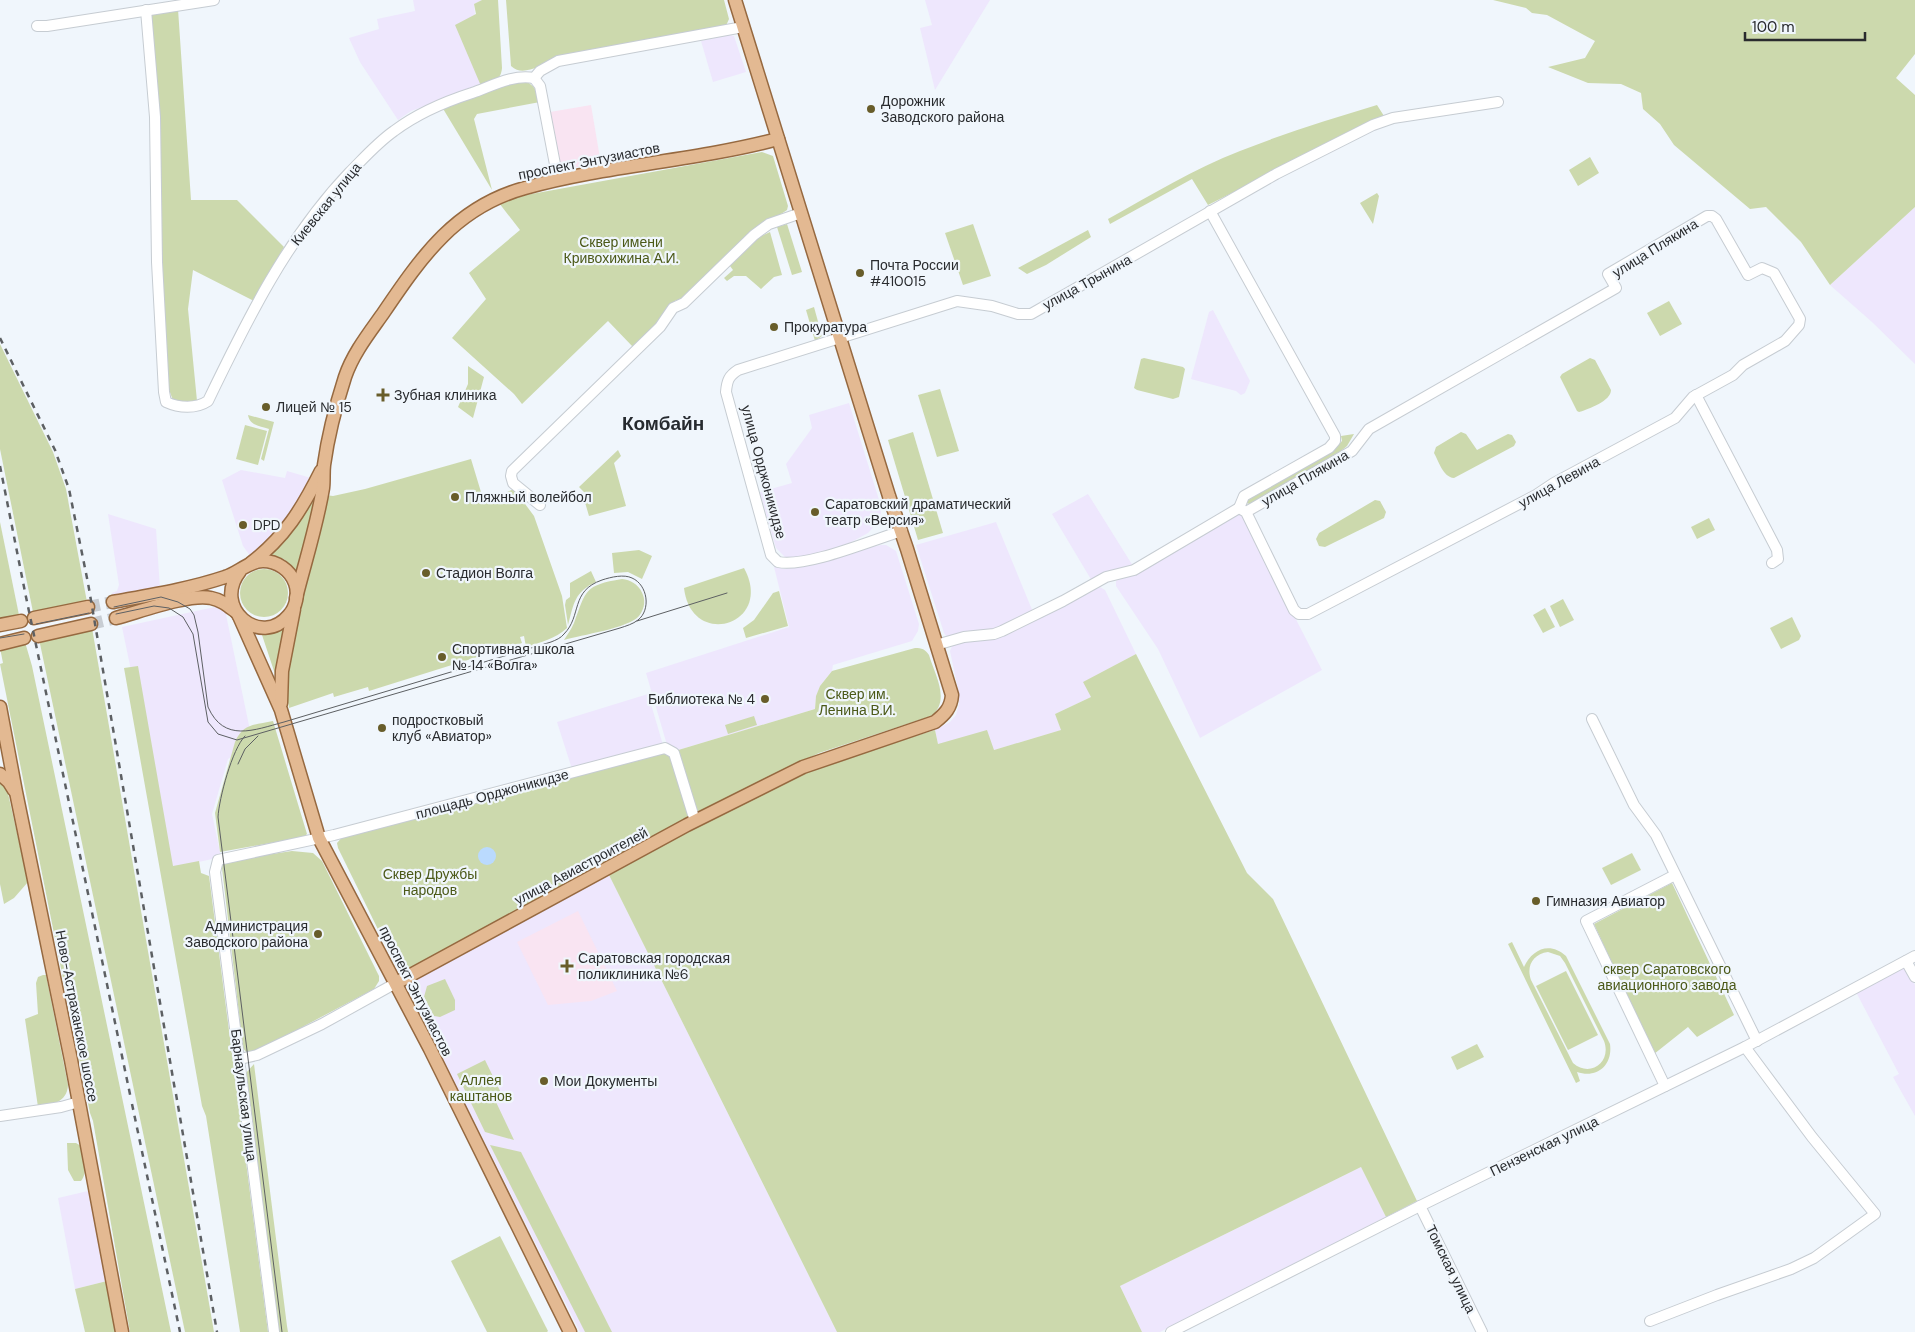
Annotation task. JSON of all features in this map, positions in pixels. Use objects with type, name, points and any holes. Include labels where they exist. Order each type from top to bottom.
[{"type":"main road","points":[[735,0],[936,645]]},
{"type":"main road","name":"проспект Энтузиастов","points":[[281,710],[282,671],[323,487],[324,467],[337,408],[350,365],[425,255],[446,231],[481,206],[508,193],[558,180],[697,156],[778,139]]},
{"type":"main road","name":"проспект Энтузиастов","points":[[324,467],[309,497],[287,529],[278,540],[245,568],[232,583],[233,606],[281,710],[319,838],[396,982],[570,1332]]},
{"type":"main road","name":"проспект Энтузиастов","points":[[238,614],[255,626],[273,626],[289,616],[296,602],[294,582],[289,573],[280,566],[265,561],[245,568]]},
{"type":"main road","points":[[114,602],[192,587],[245,568]]},
{"type":"main road","points":[[116,618],[196,598],[210,597],[225,603],[238,614]]},
{"type":"main road","points":[[34,618],[88,607]]},
{"type":"main road","points":[[0,625],[21,620]]},
{"type":"main road","points":[[38,636],[91,624]]},
{"type":"main road","points":[[0,644],[24,638]]},
{"type":"main road","name":"улица Авиастроителей","points":[[396,982],[695,821],[802,767],[925,726],[944,716],[951,702],[952,695],[936,645]]},
{"type":"main road","name":"Ново-Астраханское шоссе","points":[[0,707],[2,729],[79,1102],[122,1332]]},
{"type":"main road","points":[[0,774],[16,792]]},
{"type":"street","points":[[37,26],[214,0]]},
{"type":"street","name":"Киевская улица","points":[[146,10],[155,117],[157,262],[164,392],[166,402],[173,406],[201,406],[208,401],[239,336],[285,255],[310,219],[336,187],[370,151],[394,131],[437,105],[524,76],[534,78]]},
{"type":"street","points":[[558,180],[540,86],[534,78],[540,71],[558,61],[743,27]]},
{"type":"street","name":"улица Трынина","points":[[840,338],[957,301],[992,306],[1018,314],[1031,314],[1276,174],[1373,125],[1393,118],[1498,102]]},
{"type":"street","points":[[1210,211],[1335,436],[1335,441],[1329,448],[1244,496],[1242,510]]},
{"type":"street","points":[[540,506],[513,483],[512,472],[660,327],[673,308],[684,303],[754,235],[769,224],[801,213]]},
{"type":"street","name":"улица Плякина","points":[[936,645],[964,637],[994,634],[1015,625],[1106,577],[1134,570],[1352,451],[1369,429],[1616,288],[1608,274],[1707,216],[1712,216]]},
{"type":"street","name":"улица Левина","points":[[1242,510],[1294,610],[1299,614],[1308,614],[1536,495],[1554,483],[1675,418],[1689,400],[1696,395],[1733,375],[1743,365],[1785,342],[1800,323],[1799,317],[1774,273],[1762,268],[1748,275],[1716,219],[1712,216]]},
{"type":"street","name":"улица Орджоникидзе","points":[[840,338],[738,370],[731,374],[727,380],[726,392],[771,555],[778,562],[796,563],[848,549],[902,531]]},
{"type":"street","points":[[1696,395],[1778,550],[1778,559],[1772,562]]},
{"type":"street","points":[[1592,718],[1634,804],[1656,835],[1757,1041]]},
{"type":"street","name":"площадь Орджоникидзе","points":[[218,860],[334,835],[665,748],[674,753],[695,821]]},
{"type":"street","name":"Барнаульская улица","points":[[218,860],[215,872],[274,1332]]},
{"type":"street","points":[[1665,1086],[1586,921],[1675,875]]},
{"type":"street","points":[[1910,959],[1915,977]]},
{"type":"street","name":"Пензенская улица","points":[[1171,1332],[1420,1206],[1757,1041],[1910,959]]},
{"type":"street","name":"улица Авиастроителей","points":[[240,1060],[258,1055],[314,1028],[396,982]]},
{"type":"street","points":[[1650,1321],[1814,1258],[1875,1214],[1812,1136],[1745,1047]]},
{"type":"street","points":[[0,1116],[61,1107],[79,1102]]},
{"type":"street","name":"Томская улица","points":[[1420,1206],[1482,1332]]},
{"type":"shaded area","points":[[413,0],[482,0],[474,4],[481,86],[411,111],[398,120],[360,62],[349,38],[379,29],[377,19],[415,11]]},
{"type":"shaded area","points":[[925,0],[990,0],[935,90],[920,28],[932,25]]},
{"type":"shaded area","points":[[728,35],[734,36],[746,72],[713,82],[701,41]]},
{"type":"shaded area","points":[[591,105],[601,164],[561,169],[550,112]]},
{"type":"shaded area","points":[[1915,207],[1915,364],[1830,285]]},
{"type":"shaded area","points":[[1213,310],[1250,381],[1245,393],[1241,395],[1236,391],[1191,379],[1209,312]]},
{"type":"shaded area","points":[[849,403],[880,503],[881,513],[878,522],[868,533],[846,545],[797,560],[785,557],[776,548],[760,492],[792,483],[786,464],[812,428],[809,415]]},
{"type":"shaded area","points":[[241,470],[285,478],[287,471],[311,478],[304,493],[283,525],[251,557],[243,546],[222,480]]},
{"type":"shaded area","points":[[1088,494],[1133,566],[1092,581],[1052,514]]},
{"type":"shaded area","points":[[108,514],[156,529],[160,589],[113,598],[112,593],[117,591],[119,585]]},
{"type":"shaded area","points":[[1240,514],[1243,516],[1322,670],[1200,738],[1158,649],[1116,586],[1116,581]]},
{"type":"shaded area","points":[[996,522],[1033,612],[1002,628],[950,637],[946,636],[916,545]]},
{"type":"shaded area","points":[[886,545],[896,551],[919,624],[918,631],[912,641],[833,665],[832,671],[820,686],[816,697],[815,709],[675,751],[667,745],[646,673],[789,627],[774,567],[785,569],[797,567]]},
{"type":"shaded area","points":[[1100,587],[1105,590],[1136,654],[1084,682],[1091,697],[1055,714],[1062,730],[994,750],[938,744],[935,730],[950,722],[956,715],[959,704],[959,694],[950,651],[953,644],[965,640],[1005,636]]},
{"type":"shaded area","points":[[224,605],[252,740],[228,759],[212,814],[221,857],[172,868],[122,627]]},
{"type":"shaded area","points":[[648,694],[663,745],[572,769],[557,722]]},
{"type":"shaded area","points":[[608,873],[837,1332],[580,1332],[412,997],[410,990],[415,979]]},
{"type":"shaded area","name":"Саратовская городская поликлиника №6","points":[[578,911],[617,991],[591,1001],[548,1005],[517,942]]},
{"type":"shaded area","points":[[1902,968],[1906,968],[1915,985],[1915,1116],[1893,1077],[1899,1074],[1856,992]]},
{"type":"shaded area","points":[[1361,1167],[1386,1217],[1160,1332],[1142,1332],[1120,1286]]},
{"type":"shaded area","points":[[88,1191],[107,1281],[75,1289],[58,1198]]},
{"type":"green space","points":[[482,0],[498,0],[502,68],[498,78],[481,86],[455,25],[476,14],[474,4]]},
{"type":"green space","points":[[506,0],[724,0],[729,19],[725,28],[521,71],[511,66]]},
{"type":"green space","points":[[1493,0],[1915,0],[1915,54],[1896,78],[1915,95],[1915,207],[1830,285],[1801,242],[1766,207],[1750,209],[1674,145],[1660,124],[1643,109],[1641,93],[1621,84],[1588,83],[1548,67],[1585,58],[1595,41],[1547,15],[1532,13],[1526,8]]},
{"type":"green space","points":[[178,9],[191,200],[237,200],[284,247],[254,301],[193,270],[188,309],[197,401],[179,403],[173,400],[169,390],[164,334],[150,14]]},
{"type":"green space","points":[[522,80],[535,88],[540,102],[477,114],[474,119],[492,190],[442,107]]},
{"type":"green space","points":[[1377,105],[1384,116],[1208,205],[1192,179],[1110,224],[1108,219],[1223,158],[1291,132]]},
{"type":"green space","name":"Сквер имени Кривохижина А.И.","points":[[762,152],[773,156],[788,206],[787,210],[769,222],[683,301],[676,300],[666,310],[663,318],[633,347],[608,321],[522,404],[514,394],[452,338],[486,299],[469,273],[520,230],[499,203],[526,195]]},
{"type":"green space","points":[[1590,157],[1599,173],[1578,186],[1569,170]]},
{"type":"green space","points":[[1377,193],[1379,196],[1373,224],[1360,203]]},
{"type":"green space","points":[[787,224],[802,272],[792,275],[777,227]]},
{"type":"green space","points":[[973,224],[991,276],[963,285],[945,233]]},
{"type":"green space","points":[[1088,230],[1091,237],[1046,265],[1027,274],[1018,268]]},
{"type":"green space","points":[[770,232],[782,275],[774,277],[761,289],[746,276],[734,276],[727,281],[724,278],[733,270],[730,266],[759,237]]},
{"type":"green space","points":[[1669,301],[1682,324],[1660,336],[1647,313]]},
{"type":"green space","points":[[814,307],[822,336],[815,341],[806,310]]},
{"type":"green space","points":[[0,344],[53,452],[66,489],[87,602],[33,612],[0,449]]},
{"type":"green space","points":[[1144,358],[1185,369],[1179,397],[1173,399],[1134,388],[1141,359]]},
{"type":"green space","points":[[1590,358],[1595,360],[1611,390],[1604,401],[1579,412],[1560,377]]},
{"type":"green space","points":[[468,366],[484,377],[473,418],[458,407],[468,384]]},
{"type":"green space","points":[[940,389],[959,451],[937,457],[918,395]]},
{"type":"green space","points":[[248,415],[274,422],[264,461],[261,459],[269,429],[253,423]]},
{"type":"green space","points":[[245,425],[267,431],[258,465],[236,459]]},
{"type":"green space","points":[[913,432],[943,533],[918,540],[888,440]]},
{"type":"green space","points":[[1461,432],[1466,434],[1477,450],[1508,434],[1512,435],[1516,442],[1514,446],[1454,478],[1444,472],[1434,453],[1436,447]]},
{"type":"green space","points":[[1354,434],[1347,446],[1341,451],[1250,504],[1245,503],[1247,498],[1339,444],[1342,441],[1341,436]]},
{"type":"green space","points":[[618,450],[621,456],[614,463],[626,506],[589,516],[584,499],[589,497],[579,487]]},
{"type":"green space","name":"Стадион Волга","points":[[471,459],[484,502],[514,489],[534,516],[562,596],[567,628],[553,638],[526,647],[524,636],[520,637],[522,643],[369,691],[368,687],[334,697],[333,693],[289,708],[286,690],[288,657],[325,495],[333,496],[365,489]]},
{"type":"green space","points":[[318,488],[298,573],[284,559],[269,555]]},
{"type":"green space","points":[[1375,500],[1380,501],[1386,512],[1384,518],[1325,547],[1319,546],[1316,539],[1319,533]]},
{"type":"green space","points":[[1709,518],[1715,530],[1697,539],[1691,527]]},
{"type":"green space","points":[[0,522],[19,615],[0,619]]},
{"type":"green space","points":[[639,550],[652,556],[642,579],[628,572],[614,573],[612,553]]},
{"type":"green space","points":[[744,568],[751,588],[749,604],[740,616],[728,623],[714,624],[701,619],[690,607],[684,588]]},
{"type":"green space","points":[[259,569],[269,569],[281,576],[288,588],[288,598],[281,610],[269,617],[259,617],[251,613],[244,606],[240,598],[240,588],[244,580],[251,573]]},
{"type":"green space","points":[[591,571],[596,582],[579,594],[568,625],[565,605],[566,600],[570,597],[570,583]]},
{"type":"green space","points":[[622,579],[634,583],[642,592],[644,604],[639,616],[615,628],[564,640],[573,626],[581,603],[588,591],[600,584]]},
{"type":"green space","points":[[779,591],[788,626],[746,638],[743,628],[754,620],[773,593]]},
{"type":"green space","points":[[1563,599],[1574,620],[1560,627],[1550,606]]},
{"type":"green space","points":[[1545,608],[1555,627],[1543,633],[1533,615]]},
{"type":"green space","points":[[1792,617],[1801,636],[1799,640],[1781,649],[1770,628]]},
{"type":"green space","points":[[287,624],[275,674],[261,632]]},
{"type":"green space","points":[[92,628],[214,1332],[185,1332],[39,639]]},
{"type":"green space","points":[[25,642],[32,666],[171,1332],[130,1332],[93,1121],[0,664],[3,663],[0,648]]},
{"type":"green space","name":"Сквер им. Ленина В.И.","points":[[915,648],[923,649],[929,655],[940,687],[940,703],[937,710],[931,716],[819,753],[696,813],[675,751],[815,709],[816,696],[820,686],[832,671]]},
{"type":"green space","points":[[1136,654],[1247,873],[1273,899],[1417,1201],[1386,1217],[1361,1167],[1120,1286],[1142,1332],[837,1332],[608,873],[805,770],[935,730],[938,744],[987,730],[994,750],[1061,730],[1055,714],[1091,697],[1083,682]]},
{"type":"green space","points":[[138,666],[173,866],[199,861],[201,873],[209,876],[268,1332],[240,1332],[206,1116],[202,1106],[124,668]]},
{"type":"green space","points":[[754,716],[757,725],[728,734],[725,725]]},
{"type":"green space","points":[[273,721],[307,834],[304,837],[220,852],[215,813],[235,742],[246,728],[255,724]]},
{"type":"green space","name":"Сквер Дружбы народов","points":[[665,752],[669,753],[690,811],[689,818],[408,970],[402,970],[396,966],[338,848],[337,843],[344,835]]},
{"type":"green space","points":[[0,780],[7,789],[28,882],[14,898],[4,904],[0,884]]},
{"type":"green space","points":[[292,851],[313,853],[322,861],[379,976],[379,981],[374,989],[257,1051],[246,1052],[243,1048],[222,868],[223,863]]},
{"type":"green space","points":[[1632,853],[1641,870],[1611,885],[1602,868]]},
{"type":"green space","name":"сквер Саратовского авиационного завода","points":[[1672,883],[1734,1015],[1697,1037],[1688,1027],[1654,1054],[1594,924]]},
{"type":"green space","points":[[1512,942],[1524,967],[1532,956],[1542,949],[1554,949],[1566,956],[1610,1044],[1609,1058],[1606,1064],[1597,1072],[1584,1074],[1577,1072],[1580,1081],[1576,1083],[1508,944]],"holes":[[[1548,952],[1560,956],[1604,1041],[1605,1055],[1598,1066],[1592,1068],[1586,1069],[1573,1063],[1531,980],[1530,966],[1538,955]]]},
{"type":"green space","points":[[1566,971],[1598,1035],[1568,1050],[1536,986]]},
{"type":"green space","points":[[46,975],[68,1085],[65,1096],[58,1102],[38,1107],[25,1019],[38,1014],[36,983],[38,977]]},
{"type":"green space","points":[[445,979],[455,1000],[455,1010],[440,1017],[434,1016],[424,997],[427,986]]},
{"type":"green space","points":[[1477,1044],[1484,1057],[1457,1070],[1451,1057]]},
{"type":"green space","name":"Аллея каштанов","points":[[485,1060],[504,1099],[496,1102],[514,1140],[485,1132],[457,1074]]},
{"type":"green space","points":[[254,1064],[288,1332],[279,1332],[246,1073]]},
{"type":"green space","points":[[67,1143],[76,1143],[81,1146],[85,1173],[81,1181],[74,1181],[68,1170]]},
{"type":"green space","name":"Аллея каштанов","points":[[490,1145],[521,1152],[612,1332],[585,1332]]},
{"type":"green space","points":[[500,1236],[547,1332],[487,1332],[451,1261]]},
{"type":"green space","points":[[107,1281],[116,1332],[85,1332],[75,1289]]},
{"type":"water","points":[[487,847],[493,850],[496,856],[493,862],[487,865],[481,862],[478,856],[481,850]]},
{"type":"tunnel","points":[[88,607],[113,602]]},
{"type":"tunnel","points":[[91,624],[116,618]]},
{"type":"tram line","points":[[114,607],[161,597],[178,602],[190,609],[194,615],[198,632],[208,707],[222,726],[231,730],[241,731],[284,722],[553,641],[561,637],[569,627],[585,591],[602,580],[621,576],[632,578],[642,586],[646,598],[645,610],[642,616],[632,624],[237,740],[218,734],[208,722],[193,634],[183,617],[169,608],[154,606],[116,614]]},
{"type":"tram line","points":[[637,621],[727,593]]},
{"type":"tram line","points":[[36,624],[89,613]]},
{"type":"tram line","points":[[0,638],[24,634]]},
{"type":"tram line","points":[[245,736],[240,742],[231,763],[218,817],[282,1332]]},
{"type":"tram line","points":[[238,764],[245,749],[258,736]]},
{"type":"railway","points":[[0,338],[55,450],[69,489],[88,583],[175,1090]]},
{"type":"railway","points":[[0,466],[131,1099]]},
{"type":"railway","points":[[176,1094],[217,1332]]},
{"type":"railway","points":[[132,1104],[180,1332]]},
{"type":"place","name":"Дорожник Заводского района","points":[[871,109]]},
{"type":"place","name":"Почта России #410015","points":[[860,273]]},
{"type":"place","name":"Прокуратура","points":[[774,327]]},
{"type":"place","name":"Зубная клиника","points":[[383,395]]},
{"type":"place","name":"Лицей № 15","points":[[266,407]]},
{"type":"place","name":"Пляжный волейбол","points":[[455,497]]},
{"type":"place","name":"Саратовский драматический театр «Версия»","points":[[815,512]]},
{"type":"place","name":"DPD","points":[[243,525]]},
{"type":"place","name":"Стадион Волга","points":[[426,573]]},
{"type":"place","name":"Спортивная школа № 14 «Волга»","points":[[442,657]]},
{"type":"place","name":"Библиотека № 4","points":[[765,699]]},
{"type":"place","name":"подростковый клуб «Авиатор»","points":[[382,728]]},
{"type":"place","name":"Гимназия Авиатор","points":[[1536,901]]},
{"type":"place","name":"Администрация Заводского района","points":[[318,934]]},
{"type":"place","name":"Саратовская городская поликлиника №6","points":[[567,966]]},
{"type":"place","name":"Мои Документы","points":[[544,1081]]},
{"type":"district","name":"Комбайн","points":[[663,423]]}]
